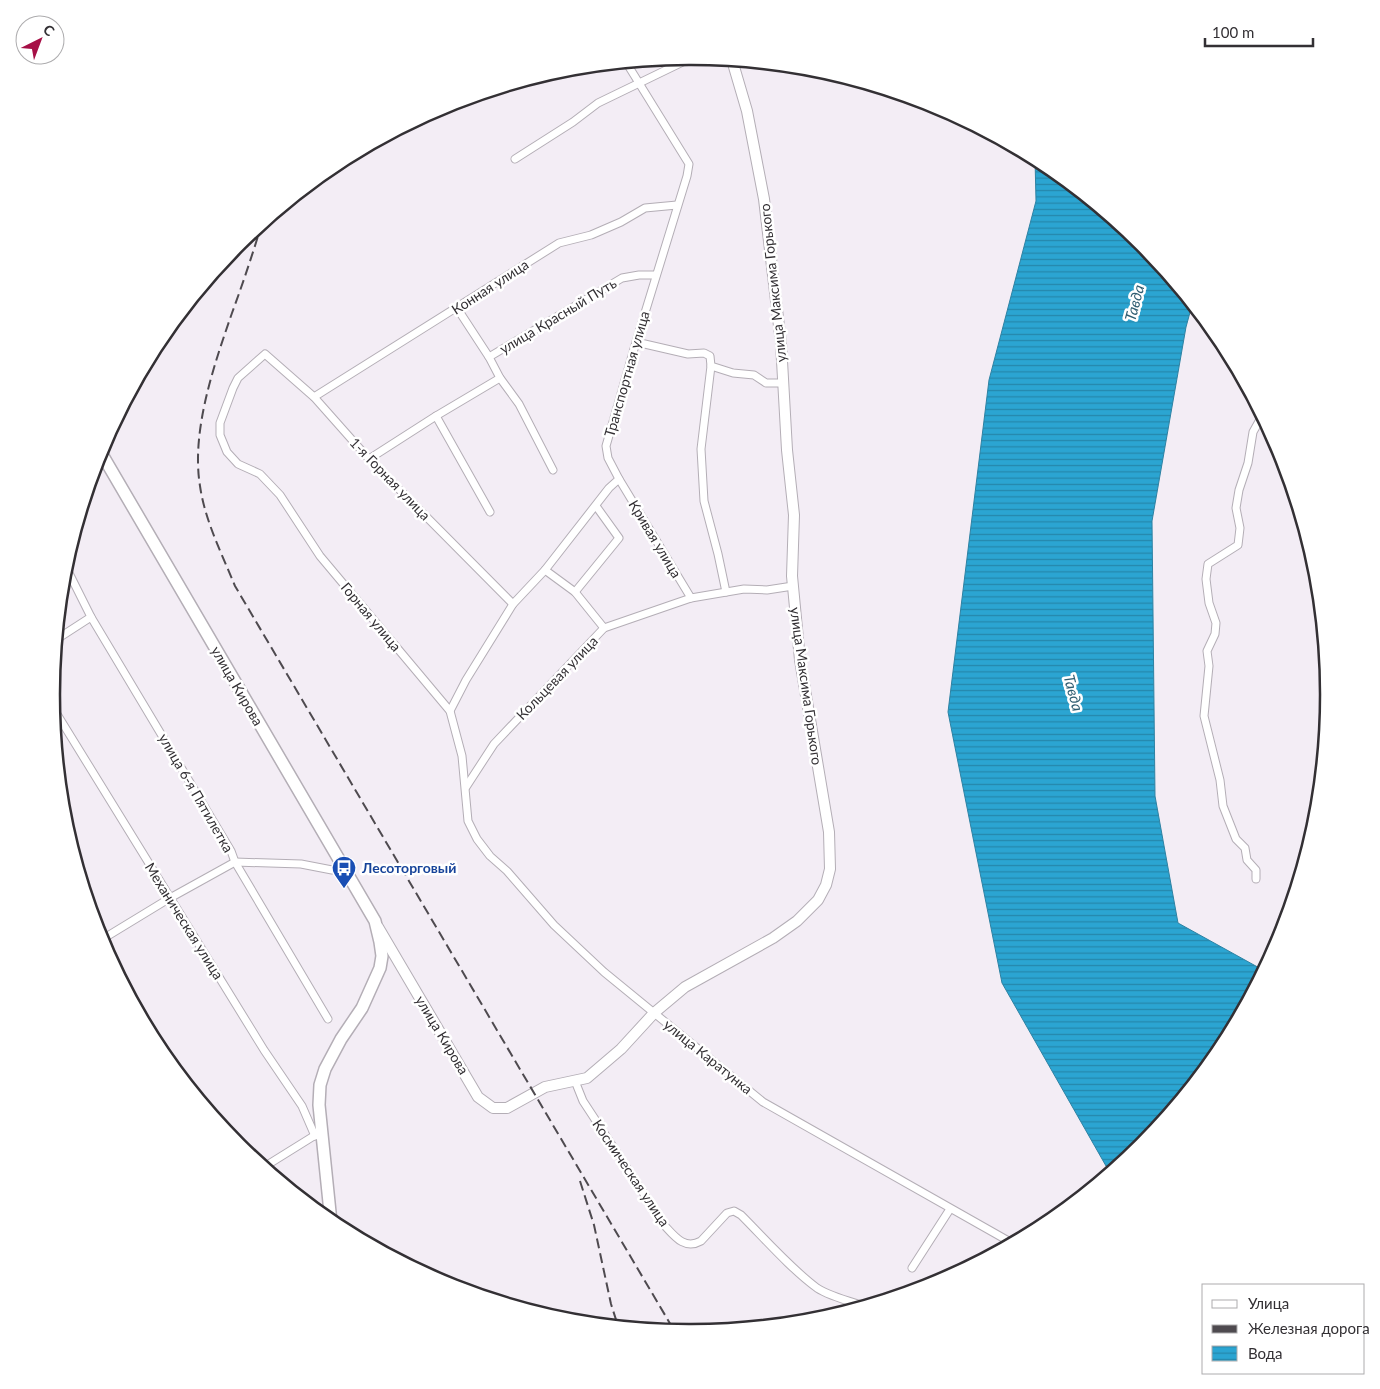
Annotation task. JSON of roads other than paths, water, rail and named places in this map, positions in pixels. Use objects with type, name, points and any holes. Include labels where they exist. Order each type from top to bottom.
[{"type":"main road","name":"улица Кирова","points":[[105,460],[375,921],[382,956],[380,968],[362,1008],[325,1069],[320,1085],[318,1133]]},
{"type":"main road","name":"Механическая улица","points":[[318,1133],[329,1210]]},
{"type":"street","points":[[515,159],[598,104],[677,65]]},
{"type":"street","name":"улица Максима Горького","points":[[478,1097],[493,1108],[507,1108],[545,1087],[587,1078],[621,1049],[654,1013],[685,987],[773,938],[797,921],[818,900],[826,885],[830,869],[829,832],[800,660],[792,586],[794,515],[787,450],[781,343],[764,199],[747,110],[734,66]]},
{"type":"street","points":[[630,68],[639,83]]},
{"type":"street","name":"Транспортная улица","points":[[619,479],[608,458],[606,446],[689,164],[639,83]]},
{"type":"street","name":"Конная улица","points":[[314,397],[559,243],[591,235],[621,222],[645,208],[677,205]]},
{"type":"street","name":"улица Красный Путь","points":[[489,357],[622,278],[656,275]]},
{"type":"street","points":[[457,308],[489,357],[500,378],[519,404],[553,470]]},
{"type":"street","points":[[636,342],[688,354],[704,353],[710,356],[711,366],[701,449],[704,501],[726,592]]},
{"type":"street","name":"1-я Горная улица","points":[[230,456],[220,435],[220,423],[238,378],[266,354],[314,397],[369,459],[514,604]]},
{"type":"street","points":[[711,366],[733,373],[754,375],[766,383],[783,383]]},
{"type":"street","points":[[369,459],[500,378]]},
{"type":"street","points":[[436,416],[490,512]]},
{"type":"street","points":[[1256,879],[1256,870],[1247,860],[1245,848],[1236,839],[1222,806],[1220,780],[1204,716],[1209,666],[1207,651],[1215,634],[1216,623],[1209,603],[1206,579],[1208,564],[1238,545],[1240,528],[1236,508],[1238,490],[1248,463],[1253,432],[1258,423]]},
{"type":"street","name":"Горная улица","points":[[230,456],[238,464],[260,474],[280,495],[320,556],[450,711],[462,756],[466,803]]},
{"type":"street","points":[[450,711],[466,680],[514,604],[545,570],[609,488],[619,479]]},
{"type":"street","name":"Кривая улица","points":[[619,479],[691,598]]},
{"type":"street","points":[[575,592],[619,538],[596,506]]},
{"type":"street","points":[[545,570],[575,592],[604,628]]},
{"type":"street","name":"улица 6-я Пятилетка","points":[[71,577],[91,617],[231,851],[328,1020]]},
{"type":"street","name":"Кольцевая улица","points":[[466,787],[494,744],[604,628],[691,598],[744,589],[768,590],[792,586]]},
{"type":"street","points":[[63,635],[91,617]]},
{"type":"street","name":"Механическая улица","points":[[61,720],[264,1050],[318,1133]]},
{"type":"street","name":"улица Каратунка","points":[[466,803],[468,820],[477,839],[490,856],[507,871],[554,925],[604,972],[763,1102],[1006,1240]]},
{"type":"street","points":[[108,936],[170,898],[236,862],[301,864],[332,870],[343,867]]},
{"type":"street","name":"улица Кирова","points":[[375,921],[478,1097]]},
{"type":"street","name":"Космическая улица","points":[[575,1081],[583,1101],[665,1226],[678,1240],[683,1243],[695,1244],[727,1213],[734,1211],[741,1215],[784,1258],[818,1288],[855,1302]]},
{"type":"street","points":[[270,1163],[318,1133]]},
{"type":"street","points":[[912,1268],[950,1209]]},
{"type":"water","name":"Тавда","points":[[1035,168],[1074,195],[1105,221],[1164,279],[1190,311],[1152,521],[1155,796],[1178,923],[1258,967],[1236,1010],[1190,1078],[1164,1110],[1106,1167],[1002,983],[948,712],[989,380],[1036,201]]},
{"type":"railway","points":[[258,237],[218,354],[201,421],[198,465],[200,486],[202,499],[214,537],[235,586],[670,1324]]},
{"type":"railway","points":[[580,1181],[594,1225],[616,1320]]},
{"type":"place","name":"Лесоторговый","points":[[344,889]]}]
